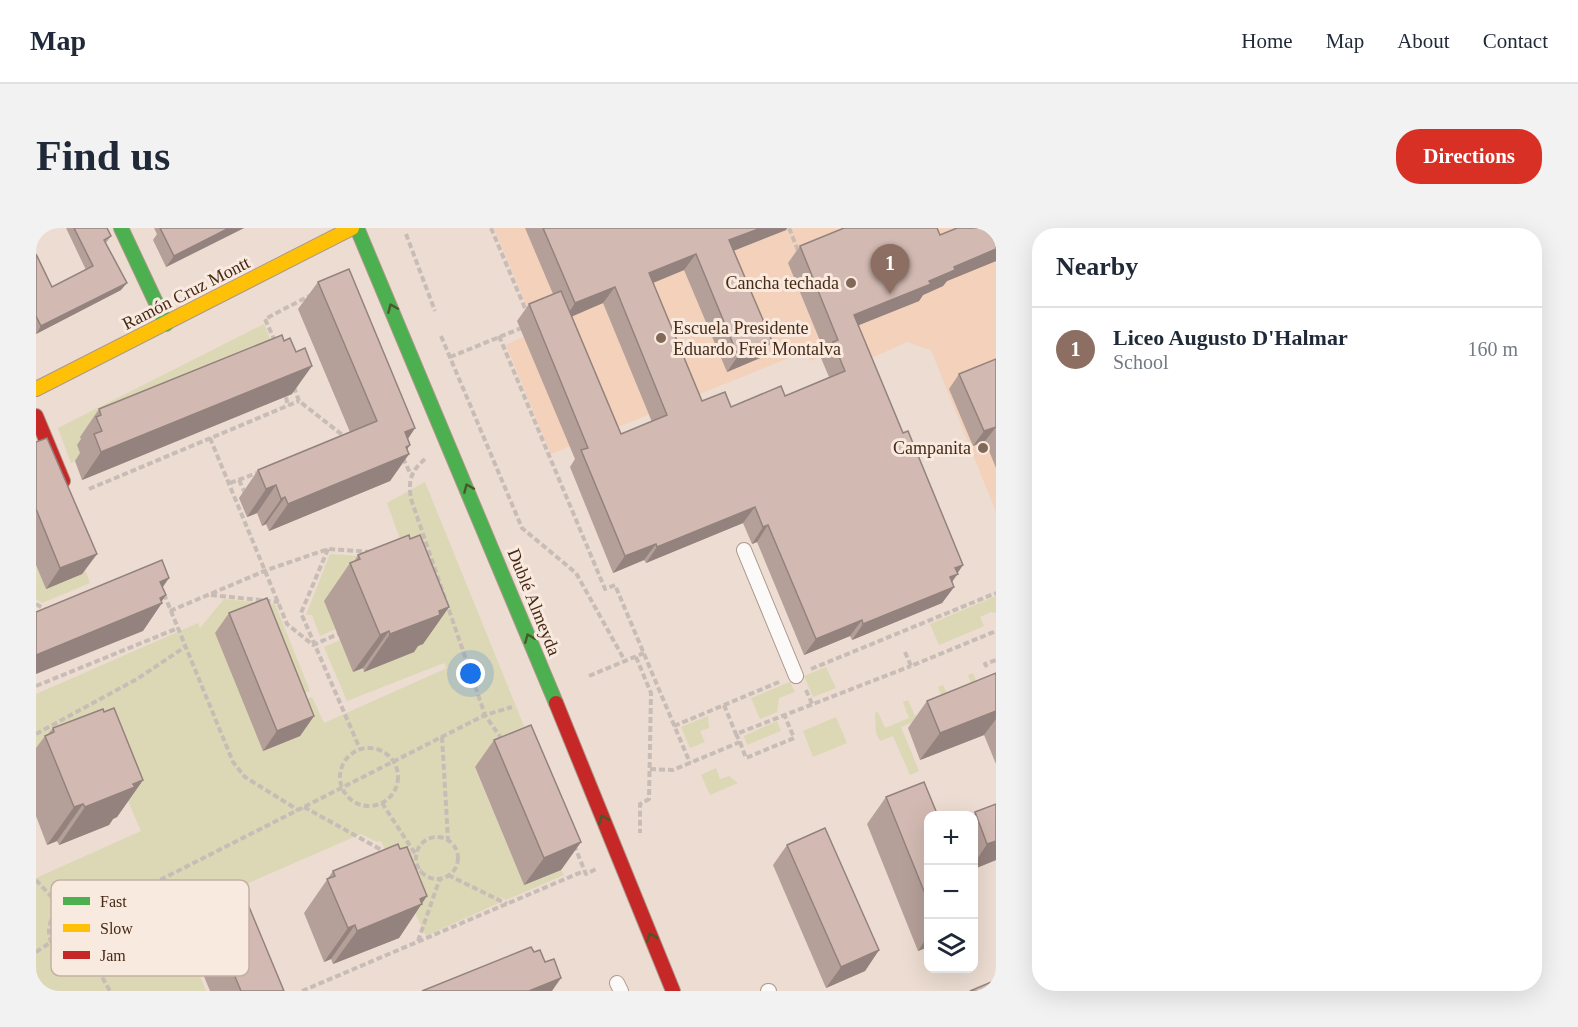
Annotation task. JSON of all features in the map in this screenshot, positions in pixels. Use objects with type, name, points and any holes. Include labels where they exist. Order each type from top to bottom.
[{"type":"main road","points":[[121,228],[166,324]]},
{"type":"main road","name":"Ramón Cruz Montt","points":[[36,389],[352,228]]},
{"type":"main road","name":"Dublé Almeyda","points":[[357,228],[490,542],[673,991]]},
{"type":"main road","points":[[36,416],[67,492]]},
{"type":"lane","points":[[744,550],[796,675]]},
{"type":"path","points":[[450,357],[531,324],[491,228]]},
{"type":"path","points":[[789,228],[801,256]]},
{"type":"path","points":[[406,234],[435,311]]},
{"type":"path","points":[[278,350],[265,319],[318,292]]},
{"type":"path","points":[[441,336],[522,528],[576,573],[626,661]]},
{"type":"path","points":[[499,336],[605,589],[615,585],[690,763]]},
{"type":"path","points":[[291,380],[299,401],[346,438]]},
{"type":"path","points":[[286,397],[288,405]]},
{"type":"path","points":[[83,491],[299,401]]},
{"type":"path","points":[[335,442],[356,434]]},
{"type":"path","points":[[210,438],[267,570],[287,624],[314,645]]},
{"type":"path","points":[[402,454],[411,476]]},
{"type":"path","points":[[426,458],[414,468],[408,482],[411,499],[485,715],[500,738],[508,735]]},
{"type":"path","points":[[230,483],[271,467]]},
{"type":"path","points":[[235,496],[245,494],[239,480]]},
{"type":"path","points":[[328,549],[301,613],[360,749]]},
{"type":"path","points":[[170,611],[267,570],[328,549],[385,552]]},
{"type":"path","points":[[419,554],[431,555]]},
{"type":"path","points":[[160,586],[239,771],[298,810]]},
{"type":"path","points":[[674,726],[996,593]]},
{"type":"path","points":[[208,594],[279,602]]},
{"type":"path","points":[[36,604],[46,611]]},
{"type":"path","points":[[36,615],[57,606]]},
{"type":"path","points":[[36,686],[178,628]]},
{"type":"path","points":[[736,734],[784,714],[809,708],[996,631]]},
{"type":"path","points":[[314,645],[338,634]]},
{"type":"path","points":[[36,734],[137,679],[185,647]]},
{"type":"path","points":[[906,652],[911,666]]},
{"type":"path","points":[[589,676],[644,653]]},
{"type":"path","points":[[636,657],[651,693],[649,799],[640,804],[640,836]]},
{"type":"path","points":[[987,667],[985,664],[996,660]]},
{"type":"path","points":[[724,705],[746,758],[794,738],[784,714]]},
{"type":"path","points":[[160,880],[485,715],[512,707]]},
{"type":"path","points":[[442,737],[448,840]]},
{"type":"path","points":[[650,769],[673,770],[740,742]]},
{"type":"path","points":[[360,749],[380,749],[394,761],[399,780],[396,789],[382,803],[373,806],[354,802],[342,788],[341,768],[345,760],[360,749]]},
{"type":"path","points":[[382,803],[416,855],[421,871]]},
{"type":"path","points":[[303,807],[391,855]]},
{"type":"path","points":[[411,866],[429,877],[440,878],[448,875],[456,867],[458,857],[455,847],[448,840],[438,837],[429,838],[419,846],[416,855]]},
{"type":"path","points":[[571,838],[586,874],[600,867]]},
{"type":"path","points":[[302,991],[584,871]]},
{"type":"path","points":[[448,875],[507,904]]},
{"type":"path","points":[[418,941],[440,878]]},
{"type":"path","points":[[36,880],[51,896]]},
{"type":"path","points":[[36,952],[51,942],[51,921]]},
{"type":"path","points":[[101,976],[110,991]]},
{"type":"shaded area","name":"Escuela Presidente Eduardo Frei Montalva","points":[[494,228],[996,228],[996,512],[931,350],[907,342],[871,358],[863,340],[810,361],[806,351],[551,454],[506,345],[537,331]]},
{"type":"shaded area","points":[[264,324],[285,376],[80,437],[82,442],[77,445],[82,458],[71,463],[58,428]]},
{"type":"shaded area","points":[[38,442],[90,583],[42,603],[36,599]]},
{"type":"shaded area","points":[[425,482],[524,726],[497,738],[510,753],[475,768],[524,885],[561,870],[564,875],[506,900],[500,897],[501,902],[426,936],[381,841],[377,842],[361,834],[249,883],[249,880],[51,880],[51,976],[200,976],[206,991],[36,991],[36,878],[141,831],[99,734],[36,762],[36,694],[198,623],[200,628],[224,599],[275,604],[310,691],[286,701],[263,751],[299,735],[288,706],[312,697],[324,723],[447,668],[444,663],[347,701],[324,647],[340,640],[354,672],[363,668],[365,672],[379,666],[379,662],[414,652],[336,629],[320,636],[312,615],[306,615],[330,554],[407,559],[387,503]]},
{"type":"shaded area","points":[[996,596],[996,613],[991,612],[980,617],[984,626],[939,645],[930,624]]},
{"type":"shaded area","points":[[826,667],[836,688],[813,697],[804,676]]},
{"type":"shaded area","points":[[973,673],[979,688],[988,691],[901,727],[919,771],[910,775],[893,736],[880,741],[876,732],[875,713],[878,712],[885,728],[909,718],[903,702],[908,700],[915,716],[944,703],[938,687],[943,685],[950,700],[974,690],[968,675]]},
{"type":"shaded area","points":[[790,682],[795,692],[779,698],[777,712],[760,719],[751,698]]},
{"type":"shaded area","points":[[708,716],[709,728],[700,731],[705,742],[690,748],[681,727]]},
{"type":"shaded area","points":[[836,717],[847,743],[813,757],[803,731]]},
{"type":"shaded area","points":[[777,721],[781,731],[747,745],[744,736]]},
{"type":"shaded area","points":[[716,768],[720,779],[729,776],[738,783],[710,795],[701,775]]},
{"type":"building","points":[[74,228],[107,228],[111,236],[104,240],[127,283],[41,326],[36,316],[36,254],[52,287],[93,266]]},
{"type":"building","points":[[160,228],[229,228],[174,256]]},
{"type":"building","points":[[543,228],[761,228],[729,240],[772,341],[738,356],[696,254],[649,273],[702,401],[725,392],[731,407],[781,386],[785,396],[845,371],[833,342],[838,340],[800,246],[844,228],[937,228],[940,235],[957,228],[996,228],[996,249],[954,267],[955,270],[929,281],[931,284],[854,315],[903,433],[908,431],[963,565],[955,568],[958,574],[950,577],[954,587],[863,624],[862,620],[816,639],[768,525],[763,527],[755,507],[657,547],[656,544],[625,556],[581,450],[588,448],[529,304],[561,291],[621,434],[667,415],[615,287],[575,303]]},
{"type":"building","points":[[349,269],[415,428],[405,432],[410,445],[406,447],[409,454],[288,504],[285,497],[281,499],[276,485],[266,489],[258,470],[377,421],[318,282]]},
{"type":"building","points":[[282,335],[284,341],[290,338],[296,352],[305,348],[312,366],[101,452],[94,434],[102,431],[96,417],[101,415],[99,409]]},
{"type":"building","points":[[996,359],[996,427],[984,431],[959,374]]},
{"type":"building","points":[[47,438],[97,554],[60,568],[36,509],[36,442]]},
{"type":"building","points":[[409,535],[410,539],[420,535],[449,607],[439,611],[440,615],[390,634],[389,631],[380,635],[350,563],[360,559],[358,555]]},
{"type":"building","points":[[162,560],[169,578],[160,582],[166,595],[160,598],[162,603],[36,655],[36,612]]},
{"type":"building","points":[[267,598],[314,716],[277,731],[229,613]]},
{"type":"building","points":[[996,673],[996,711],[940,733],[927,701]]},
{"type":"building","points":[[114,708],[143,780],[133,784],[135,787],[85,807],[83,804],[74,807],[45,736],[54,732],[53,728],[103,709],[104,712]]},
{"type":"building","points":[[531,725],[581,842],[544,858],[494,740]]},
{"type":"building","points":[[924,782],[936,811],[924,811],[924,891],[886,797]]},
{"type":"building","points":[[996,804],[996,841],[987,844],[978,820],[978,811]]},
{"type":"building","points":[[825,828],[879,950],[841,967],[787,845]]},
{"type":"building","points":[[398,844],[400,849],[407,847],[427,896],[420,899],[422,904],[357,931],[355,925],[348,928],[327,879],[335,876],[333,871]]},
{"type":"building","points":[[249,907],[284,991],[241,991],[235,976],[249,976]]},
{"type":"building","points":[[531,947],[534,952],[540,950],[545,962],[554,959],[561,978],[529,991],[422,991]]},
{"type":"building","points":[[996,980],[996,991],[970,991]]},
{"type":"traffic: fast","points":[[121,228],[166,324]]},
{"type":"traffic: fast","points":[[357,228],[556,703]]},
{"type":"traffic: slow","points":[[36,389],[352,228]]},
{"type":"traffic: jam","points":[[36,416],[63,481]]},
{"type":"traffic: jam","points":[[556,703],[673,991]]},
{"type":"place","name":"Cancha techada","points":[[851,283]]},
{"type":"place","name":"Liceo Augusto D'Halmar","points":[[890,294]]},
{"type":"place","name":"Escuela Presidente Eduardo Frei Montalva","points":[[661,338]]},
{"type":"place","name":"Campanita","points":[[983,448]]}]
